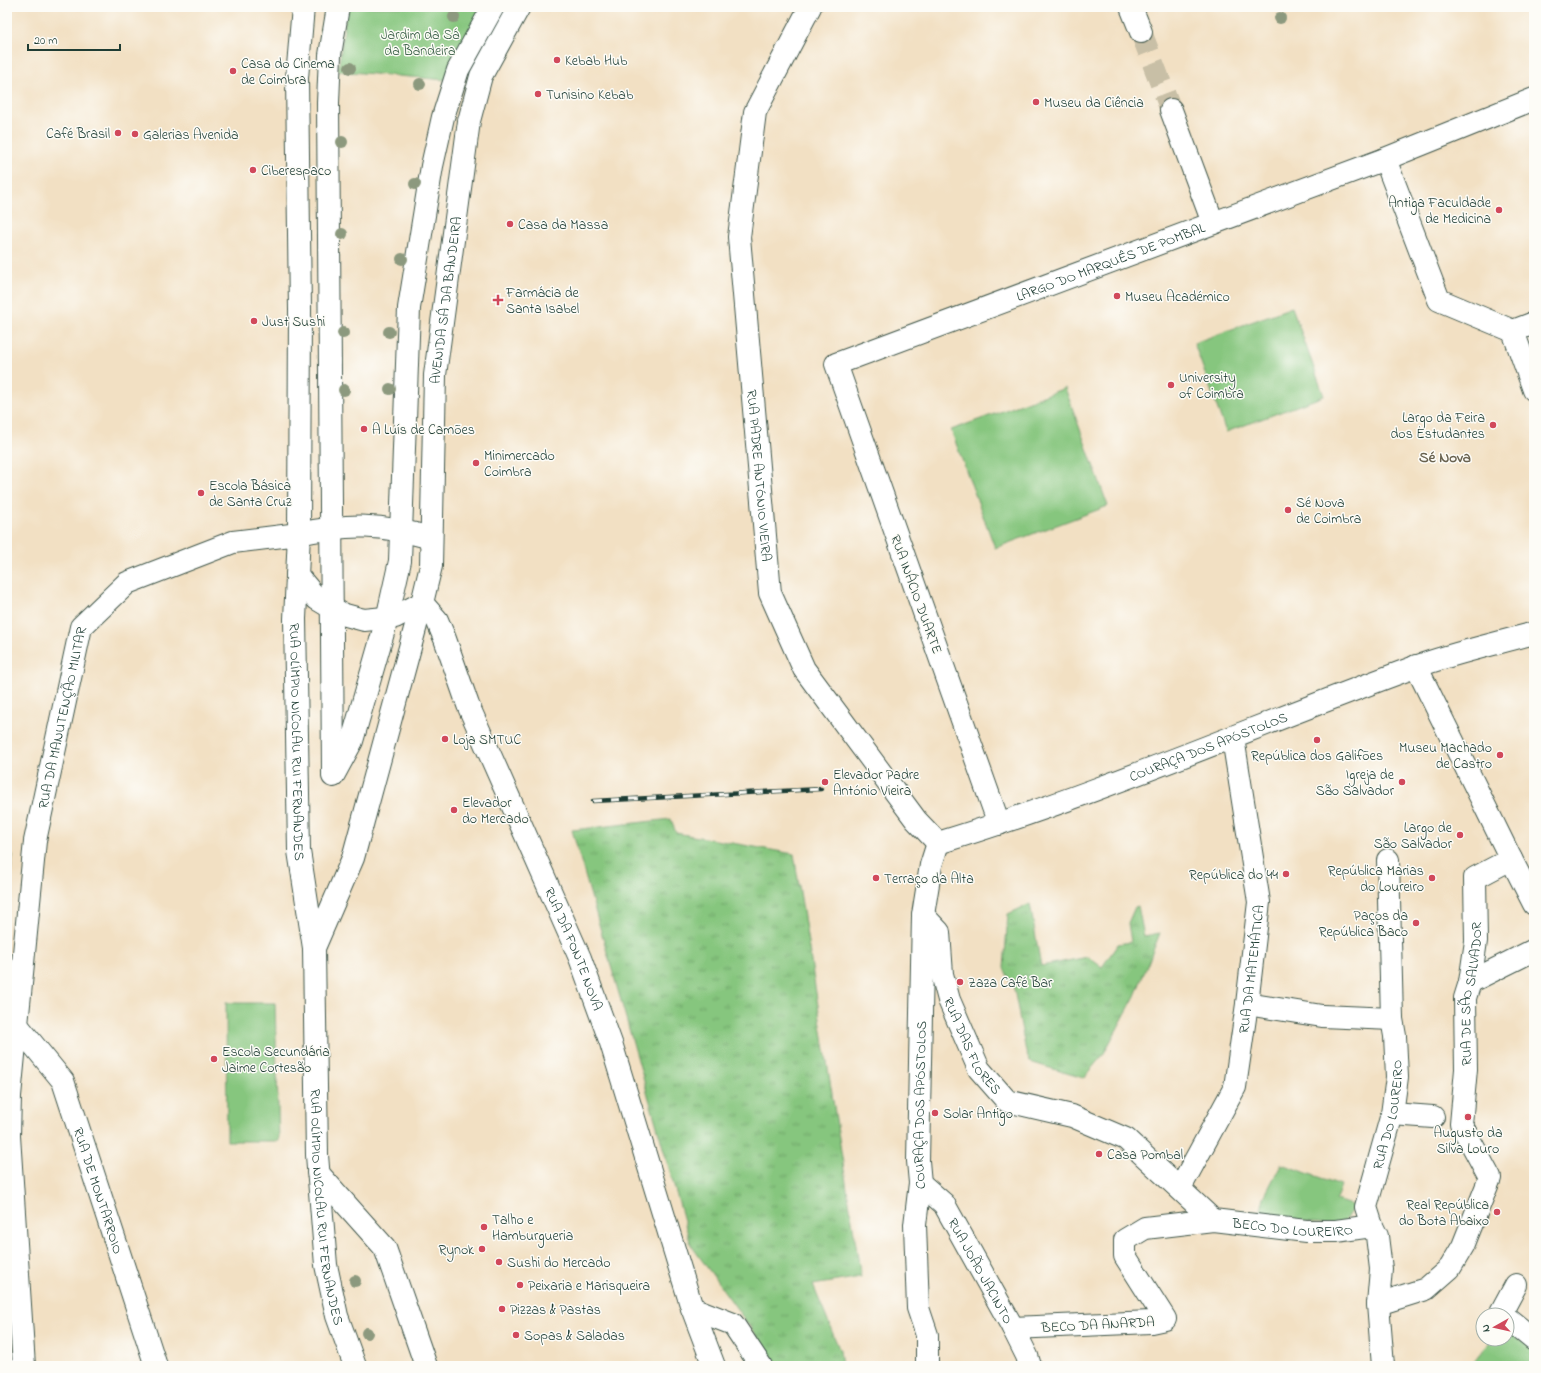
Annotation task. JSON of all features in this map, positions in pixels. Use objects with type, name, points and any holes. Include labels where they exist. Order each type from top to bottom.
[{"type":"street","points":[[299,534],[300,310],[297,78],[303,7]]},
{"type":"street","points":[[338,7],[330,55],[328,103],[332,608],[330,630],[333,776],[352,741],[387,619],[400,561],[409,308],[432,166],[443,117],[458,70],[493,7]]},
{"type":"street","name":"AVENIDA SÁ DA BANDEIRA","points":[[422,603],[431,566],[435,375],[469,121],[481,76],[519,7]]},
{"type":"street","name":"RUA PADRE ANTÓNIO VIEIRA","points":[[810,7],[755,112],[739,237],[770,593],[804,669],[912,814],[938,843]]},
{"type":"street","points":[[1131,7],[1141,32]]},
{"type":"street","name":"LARGO DO MARQUÊS DE POMBAL","points":[[836,364],[1385,159],[1534,99]]},
{"type":"street","points":[[1171,110],[1213,223]]},
{"type":"street","points":[[1385,159],[1439,300],[1513,331],[1534,323]]},
{"type":"street","points":[[1513,331],[1534,390]]},
{"type":"street","name":"RUA INÁCIO DUARTE","points":[[836,364],[1000,824]]},
{"type":"street","name":"RUA DA MANUTENÇÃO MILITAR","points":[[24,1366],[9,1136],[13,1019],[35,841],[81,627],[127,583],[233,542],[299,534],[331,528],[363,526],[402,530],[431,538]]},
{"type":"street","name":"RUA OLÍMPIO NICOLAU RUI FERNANDES","points":[[299,534],[295,619],[299,851],[314,948],[318,1173],[326,1265],[337,1316],[354,1366]]},
{"type":"street","points":[[297,574],[317,599],[342,614],[364,620],[396,617],[422,603]]},
{"type":"street","name":"RUA OLÍMPIO NICOLAU RUI FERNANDES","points":[[314,948],[353,858],[422,603]]},
{"type":"street","name":"RUA DA FONTE NOVA","points":[[422,603],[436,620],[445,639],[468,706],[580,958],[611,1043],[692,1308],[714,1361]]},
{"type":"street","name":"COURAÇA DOS APÓSTOLOS","points":[[1000,824],[1233,738],[1416,666],[1534,633]]},
{"type":"street","points":[[1416,666],[1534,904]]},
{"type":"street","name":"RUA DA MATEMÁTICA","points":[[1180,1188],[1235,1087],[1247,1004],[1259,902],[1233,738]]},
{"type":"street","points":[[938,843],[1000,824]]},
{"type":"street","name":"COURAÇA DOS APÓSTOLOS","points":[[927,1366],[927,1335],[918,1308],[915,1225],[920,1183],[918,1161],[923,915],[931,865],[938,843]]},
{"type":"street","name":"RUA DE SÃO SALVADOR","points":[[1378,1304],[1426,1289],[1450,1268],[1463,1246],[1490,1178],[1461,1124],[1466,1069],[1465,998],[1470,982],[1476,941],[1475,878],[1511,859]]},
{"type":"street","name":"RUA DO LOUREIRO","points":[[1383,1366],[1378,1304],[1381,1269],[1377,1236],[1366,1208],[1392,1114],[1397,1077],[1395,1036],[1392,1019],[1388,860]]},
{"type":"street","name":"RUA DAS FLORES","points":[[923,915],[939,932],[942,974],[949,1000],[979,1069],[1008,1101],[1072,1116],[1126,1139],[1213,1220]]},
{"type":"street","points":[[1470,982],[1534,950]]},
{"type":"street","points":[[1247,1004],[1322,1016],[1392,1019]]},
{"type":"street","name":"RUA DE MONTARROIO","points":[[13,1019],[63,1081],[156,1366]]},
{"type":"street","points":[[1392,1114],[1433,1117]]},
{"type":"street","points":[[318,1173],[385,1248],[426,1366]]},
{"type":"street","name":"RUA JOÃO JACINTO","points":[[920,1183],[944,1204],[1013,1328],[1027,1356],[1030,1366]]},
{"type":"street","name":"BECO DO LOUREIRO","points":[[1145,1228],[1213,1220],[1306,1231],[1336,1231],[1372,1226]]},
{"type":"street","name":"BECO DA ANARDA","points":[[1013,1328],[1151,1322],[1165,1319],[1125,1256],[1125,1240],[1145,1228]]},
{"type":"street","points":[[1504,1307],[1516,1286]]},
{"type":"street","points":[[692,1308],[733,1324],[761,1366]]},
{"type":"street","points":[[1515,1325],[1534,1340]]},
{"type":"green space","name":"Jardim da Sá da Bandeira","points":[[347,7],[482,7],[446,80],[338,71]]},
{"type":"green space","points":[[1292,307],[1324,396],[1226,432],[1194,343]]},
{"type":"green space","points":[[1065,388],[1108,506],[995,548],[951,430]]},
{"type":"green space","points":[[671,819],[676,833],[794,854],[861,1277],[813,1285],[840,1351],[842,1366],[778,1366],[691,1245],[572,830]]},
{"type":"green space","points":[[7,854],[13,855],[7,894]]},
{"type":"green space","points":[[1030,904],[1041,966],[1088,957],[1102,967],[1118,944],[1131,942],[1128,923],[1135,907],[1138,906],[1144,936],[1160,933],[1135,996],[1103,1055],[1083,1078],[1030,1062],[1026,1052],[1014,989],[1004,968],[1008,914]]},
{"type":"green space","points":[[226,1003],[275,1003],[279,1141],[227,1141]]},
{"type":"green space","points":[[1281,1164],[1341,1185],[1336,1200],[1354,1206],[1342,1225],[1259,1219],[1264,1197]]},
{"type":"green space","points":[[1515,1336],[1534,1351],[1534,1366],[1471,1366],[1486,1347],[1515,1347]]},
{"type":"tunnel","points":[[1141,32],[1171,110]]},
{"type":"railway","points":[[593,801],[821,789]]},
{"type":"place","name":"Kebab Hub","points":[[557,60]]},
{"type":"place","name":"Casa do Cinema de Coimbra","points":[[233,71]]},
{"type":"place","name":"Tunisino Kebab","points":[[538,94]]},
{"type":"place","name":"Museu da Ciência","points":[[1036,102]]},
{"type":"place","name":"Café Brasil","points":[[118,133]]},
{"type":"place","name":"Galerias Avenida","points":[[135,134]]},
{"type":"place","name":"Ciberespaco","points":[[253,170]]},
{"type":"place","name":"Antiga Faculdade de Medicina","points":[[1499,210]]},
{"type":"place","name":"Casa da Massa","points":[[510,224]]},
{"type":"place","name":"Museu Académico","points":[[1117,296]]},
{"type":"place","name":"Farmácia de Santa Isabel","points":[[498,300]]},
{"type":"place","name":"Just Sushi","points":[[254,321]]},
{"type":"place","name":"University of Coimbra","points":[[1171,385]]},
{"type":"place","name":"Largo da Feira dos Estudantes","points":[[1493,425]]},
{"type":"place","name":"A Luís de Camões","points":[[364,429]]},
{"type":"place","name":"Minimercado Coimbra","points":[[476,463]]},
{"type":"place","name":"Escola Básica de Santa Cruz","points":[[201,493]]},
{"type":"place","name":"Sé Nova de Coimbra","points":[[1288,510]]},
{"type":"place","name":"Loja SMTUC","points":[[445,739]]},
{"type":"place","name":"República dos Galifões","points":[[1317,740]]},
{"type":"place","name":"Museu Machado de Castro","points":[[1500,755]]},
{"type":"place","name":"Elevador Padre António Vieira","points":[[825,782]]},
{"type":"place","name":"Igreja de São Salvador","points":[[1402,782]]},
{"type":"place","name":"Elevador do Mercado","points":[[454,810]]},
{"type":"place","name":"Largo de São Salvador","points":[[1460,835]]},
{"type":"place","name":"República do 44","points":[[1286,874]]},
{"type":"place","name":"Terraço da Alta","points":[[876,878]]},
{"type":"place","name":"República Marias do Loureiro","points":[[1432,878]]},
{"type":"place","name":"Paços da República Baco","points":[[1416,923]]},
{"type":"place","name":"Zaza Café Bar","points":[[960,982]]},
{"type":"place","name":"Escola Secundária Jaime Cortesão","points":[[214,1059]]},
{"type":"place","name":"Solar Antigo","points":[[935,1113]]},
{"type":"place","name":"Augusto da Silva Louro","points":[[1468,1117]]},
{"type":"place","name":"Casa Pombal","points":[[1099,1154]]},
{"type":"place","name":"Real República do Bota Abaixo","points":[[1497,1212]]},
{"type":"place","name":"Talho e Hamburgueria","points":[[484,1227]]},
{"type":"place","name":"Rynok","points":[[482,1249]]},
{"type":"place","name":"Sushi do Mercado","points":[[499,1262]]},
{"type":"place","name":"Peixaria e Marisqueira","points":[[520,1285]]},
{"type":"place","name":"Pizzas & Pastas","points":[[502,1309]]},
{"type":"place","name":"Sopas & Saladas","points":[[516,1335]]},
{"type":"district","name":"Sé Nova","points":[[1445,457]]}]
